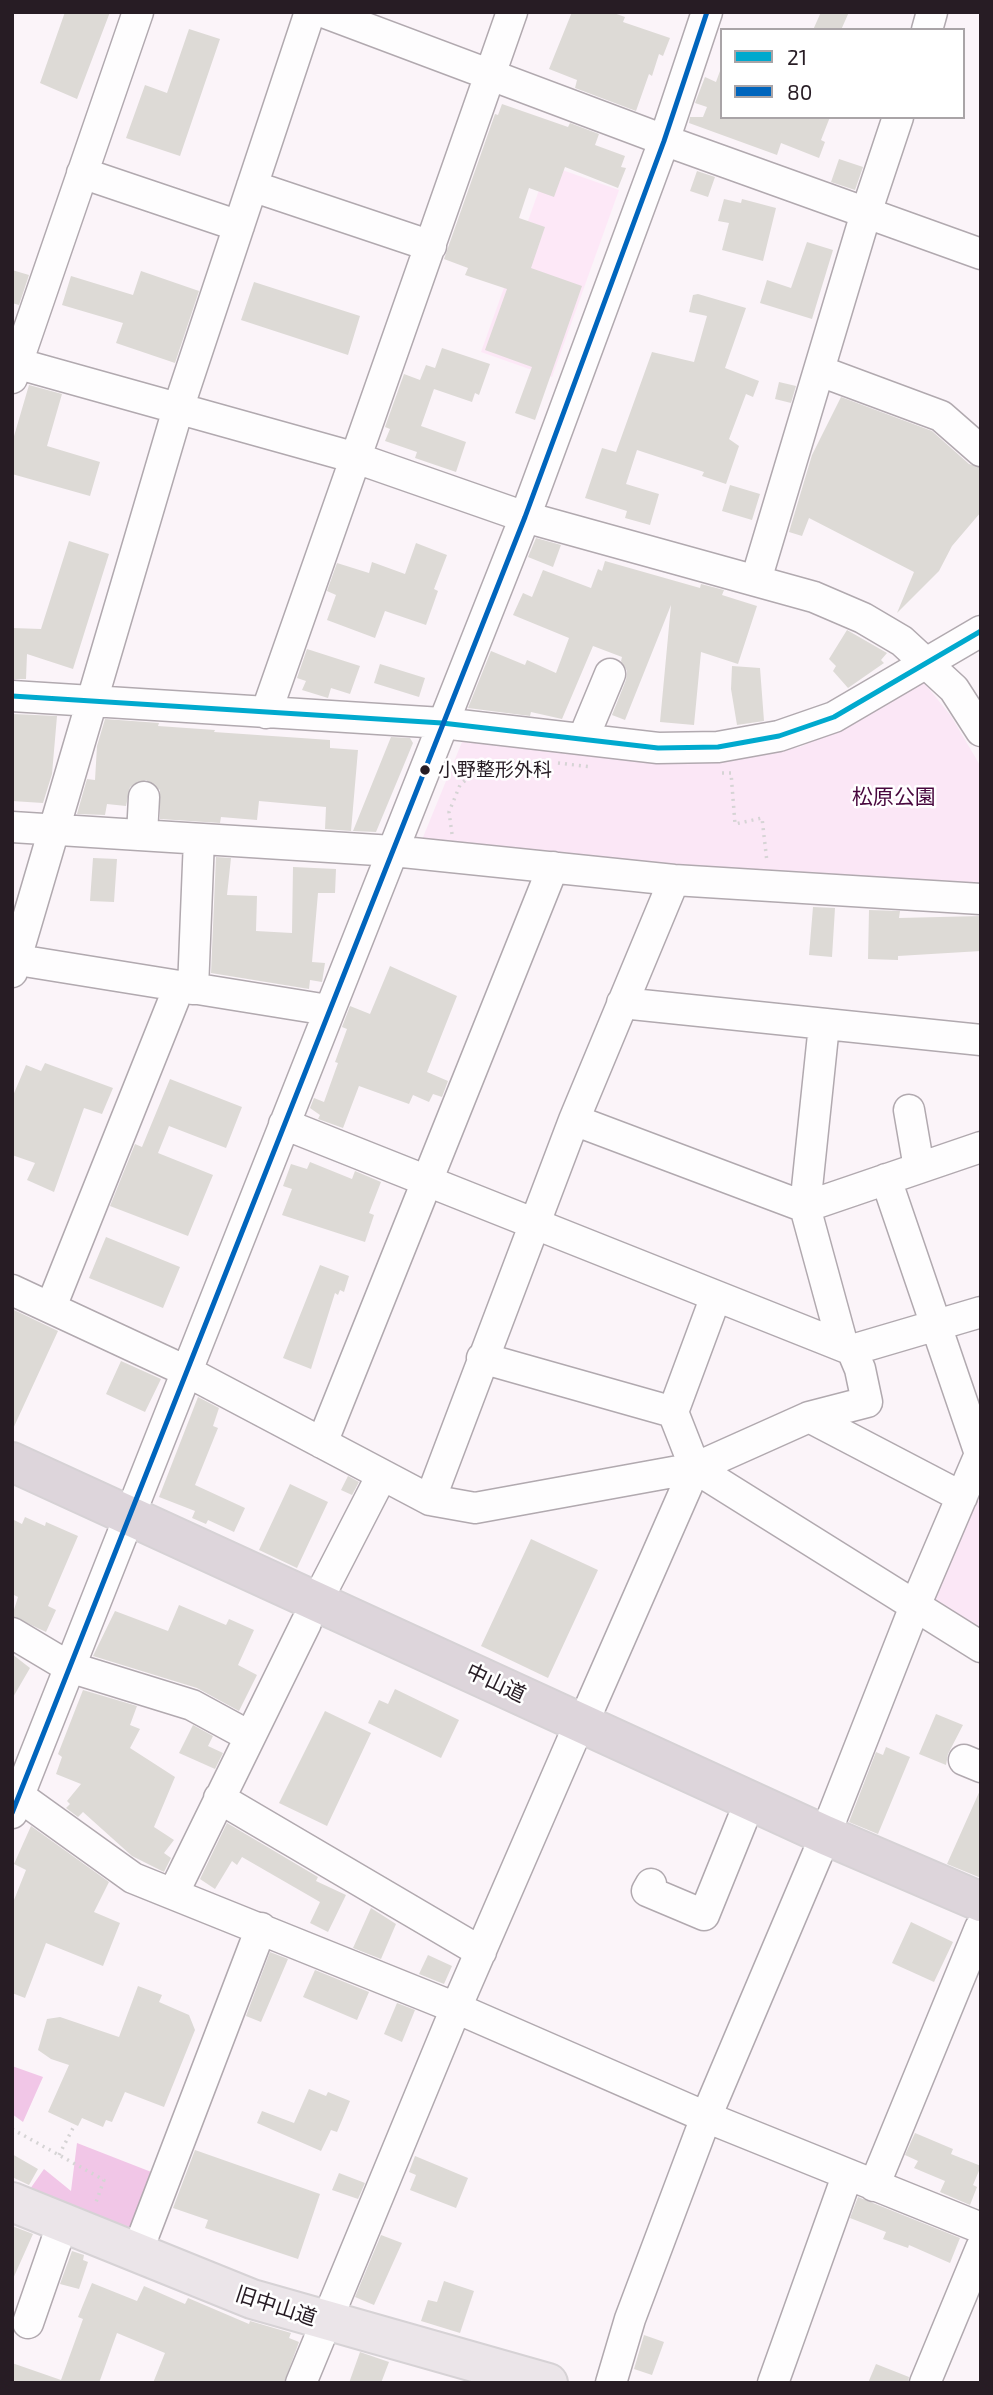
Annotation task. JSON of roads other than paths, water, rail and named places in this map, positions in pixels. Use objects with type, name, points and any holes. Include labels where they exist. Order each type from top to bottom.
[{"type":"highway","name":"中山道","points":[[12,1462],[125,1527]]},
{"type":"highway","name":"中山道","points":[[12,1488],[125,1527],[578,1732],[822,1844],[980,1928]]},
{"type":"highway","name":"中山道","points":[[578,1732],[742,1821],[822,1844],[981,1902]]},
{"type":"main road","name":"旧中山道","points":[[12,2202],[136,2255],[252,2298],[325,2322],[548,2383]]},
{"type":"street","points":[[138,12],[13,368],[178,409],[356,458],[525,517],[814,597],[863,618],[902,641],[954,689],[981,731]]},
{"type":"street","points":[[310,12],[178,409],[13,963],[328,1010]]},
{"type":"street","points":[[323,12],[664,141],[981,254]]},
{"type":"street","points":[[266,713],[512,12]]},
{"type":"street","points":[[708,12],[664,141],[525,517],[15,1800],[133,1878],[174,1892],[456,2008],[706,2117],[981,2228]]},
{"type":"street","points":[[755,580],[866,213],[897,119]]},
{"type":"street","points":[[82,173],[239,226]]},
{"type":"street","points":[[253,186],[431,246]]},
{"type":"street","points":[[820,371],[941,416],[981,451]]},
{"type":"street","points":[[12,696],[442,723],[658,748],[718,747],[779,736],[834,718],[981,631]]},
{"type":"street","points":[[583,739],[610,674]]},
{"type":"street","points":[[142,835],[144,797]]},
{"type":"street","points":[[12,827],[393,851],[674,880],[981,899]]},
{"type":"street","points":[[51,1307],[186,988],[199,839]]},
{"type":"street","points":[[322,1443],[553,867]]},
{"type":"street","points":[[429,1500],[573,1120],[674,880]]},
{"type":"street","points":[[622,1003],[981,1041]]},
{"type":"street","points":[[12,1290],[186,1371],[429,1500],[475,1508],[695,1468],[808,1417],[867,1402],[847,1348],[805,1207],[824,1026]]},
{"type":"street","points":[[909,1110],[919,1168]]},
{"type":"street","points":[[573,1120],[805,1207],[919,1168],[978,1157]]},
{"type":"street","points":[[284,1124],[847,1348],[981,1312]]},
{"type":"street","points":[[611,2383],[630,2319],[706,2117],[822,1844],[915,1606],[980,1454],[886,1179]]},
{"type":"street","points":[[716,1296],[673,1412],[695,1468],[981,1647]]},
{"type":"street","points":[[482,1358],[673,1412]]},
{"type":"street","points":[[808,1417],[962,1497]]},
{"type":"street","points":[[302,2383],[456,2008],[695,1468]]},
{"type":"street","points":[[174,1892],[249,1736],[382,1475]]},
{"type":"street","points":[[12,1633],[69,1667],[192,1705],[249,1736]]},
{"type":"street","points":[[219,1798],[481,1952]]},
{"type":"street","points":[[651,1884],[647,1891],[704,1915],[742,1821]]},
{"type":"street","points":[[136,2255],[261,1928]]},
{"type":"street","points":[[773,2383],[861,2181],[980,1928]]},
{"type":"street","points":[[28,2323],[62,2225]]},
{"type":"street","points":[[925,2383],[981,2248]]},
{"type":"place","name":"小野整形外科","points":[[425,770]]},
{"type":"park label","name":"松原公園","points":[[894,797]]}]
